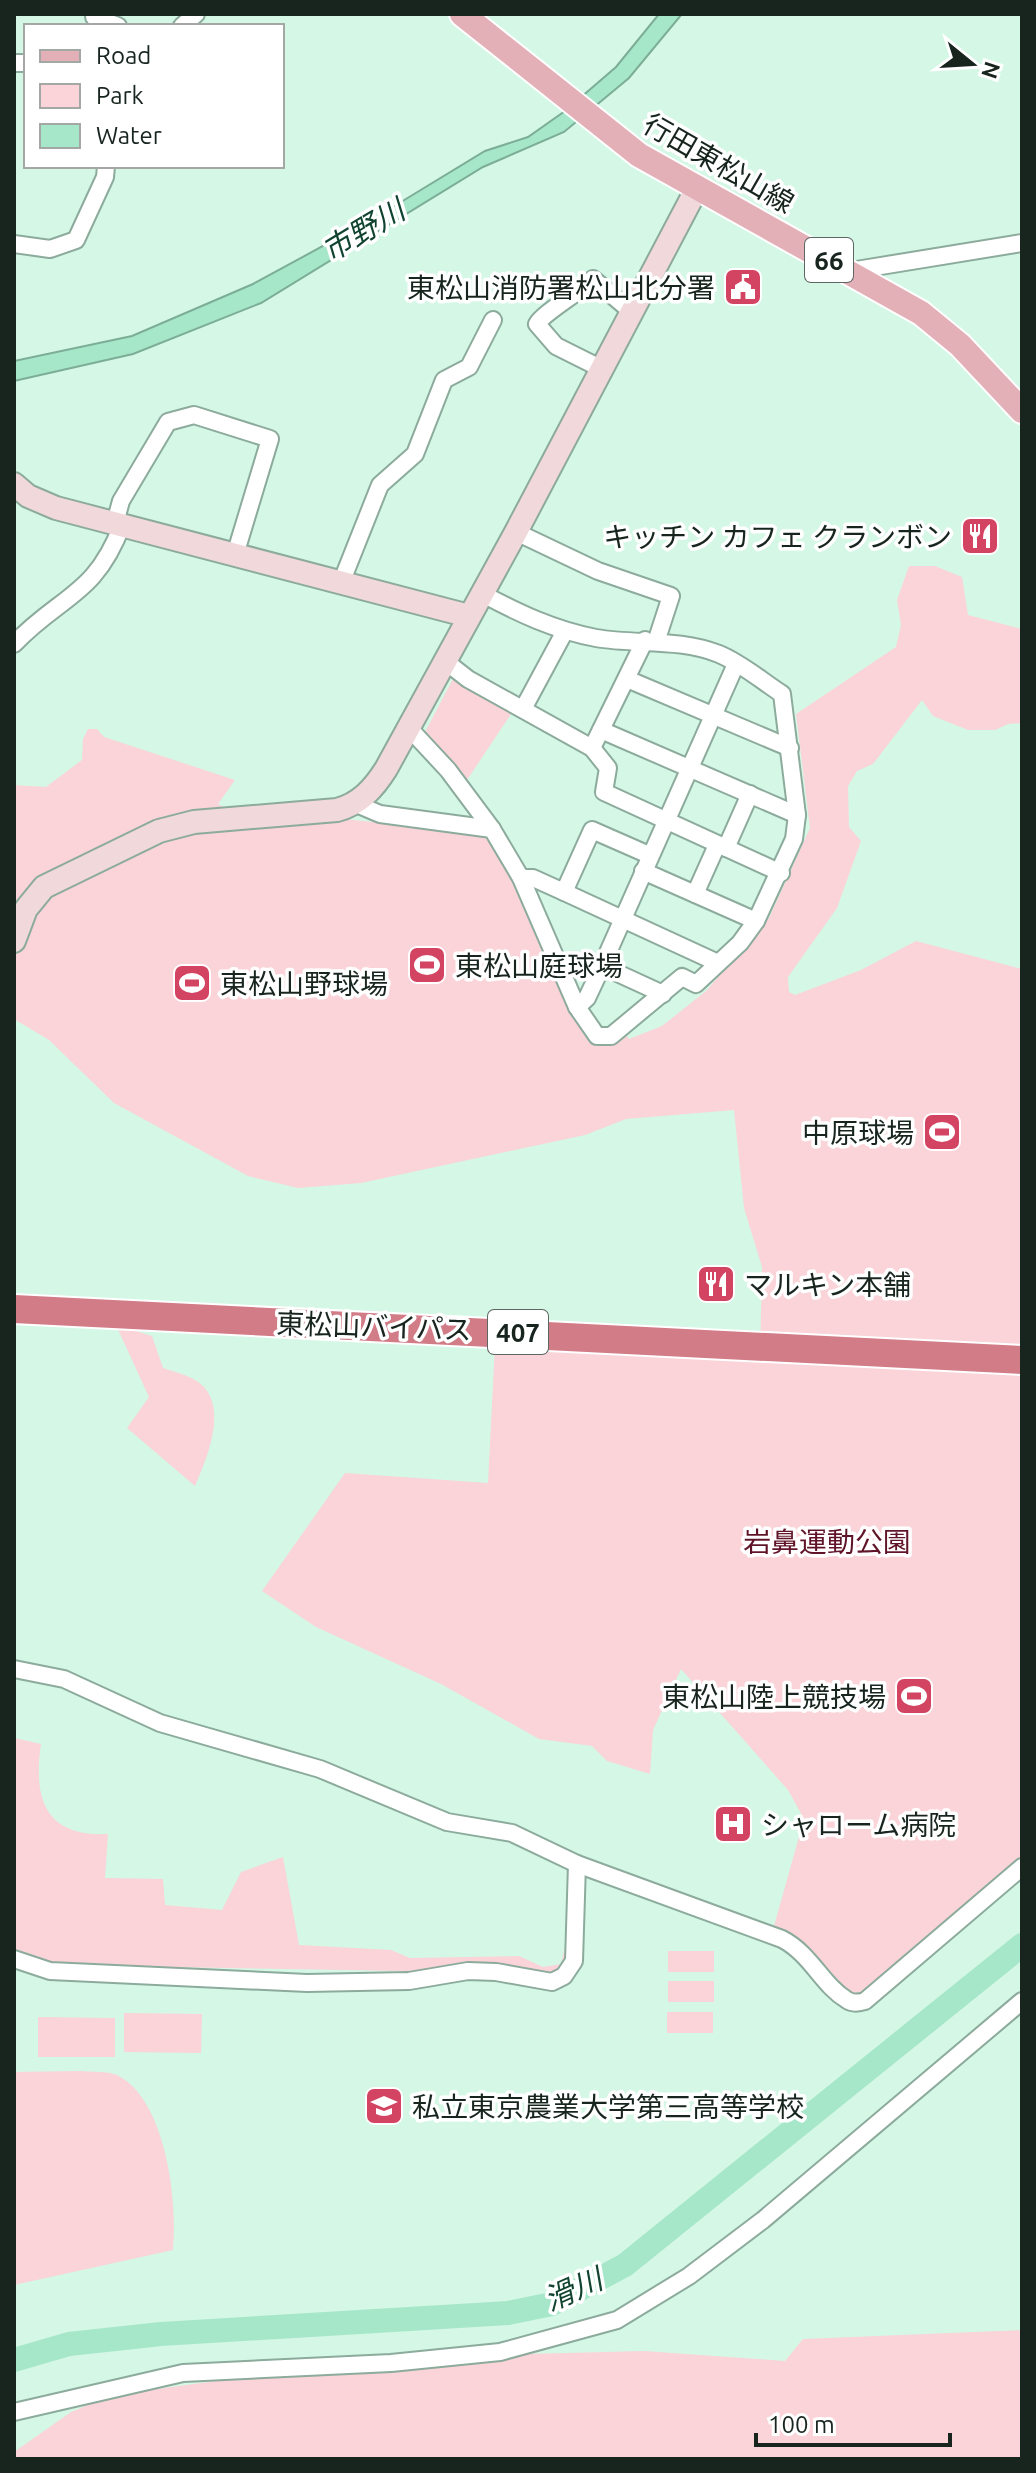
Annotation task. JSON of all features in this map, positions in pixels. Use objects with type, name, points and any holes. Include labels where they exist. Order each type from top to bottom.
[{"type":"highway","name":"東松山バイパス","points":[[14,1295],[1022,1343]]},
{"type":"highway","name":"東松山バイパス","points":[[14,1309],[1022,1360]]},
{"type":"main road","name":"行田東松山線","points":[[462,14],[615,137],[696,190],[895,296],[942,329],[1022,411]]},
{"type":"street","points":[[14,244],[50,249],[76,240],[105,177],[106,168]]},
{"type":"street","points":[[14,941],[26,909],[44,887],[159,831],[194,822],[337,810],[354,803],[378,781],[516,532],[696,190]]},
{"type":"street","points":[[850,271],[1022,243]]},
{"type":"street","points":[[602,369],[556,346],[537,324],[541,317],[576,296],[593,279],[632,312]]},
{"type":"street","points":[[341,583],[380,485],[415,454],[444,380],[469,367],[493,320]]},
{"type":"street","points":[[14,644],[40,617],[61,606],[97,575],[107,560],[121,501],[168,422],[194,415],[270,439],[235,555]]},
{"type":"street","points":[[14,484],[43,503],[469,616]]},
{"type":"street","points":[[516,532],[598,571],[671,596],[651,641],[627,679],[592,748]]},
{"type":"street","points":[[408,727],[448,770],[492,829],[521,878],[577,1007],[597,1036],[611,1036],[682,977],[696,984],[740,943],[756,921],[781,873],[794,839],[797,815],[782,694],[719,654],[651,641],[598,638],[565,631],[533,621],[481,593]]},
{"type":"street","points":[[523,709],[565,631]]},
{"type":"street","points":[[445,661],[468,679],[592,748],[608,768],[604,792],[781,873]]},
{"type":"street","points":[[577,1007],[587,998],[602,966],[736,664]]},
{"type":"street","points":[[627,679],[790,748]]},
{"type":"street","points":[[601,730],[797,815]]},
{"type":"street","points":[[695,894],[750,794]]},
{"type":"street","points":[[354,803],[380,814],[492,829]]},
{"type":"street","points":[[564,892],[592,830],[695,894],[756,921]]},
{"type":"street","points":[[521,878],[533,878],[718,963]]},
{"type":"street","points":[[602,966],[663,994]]},
{"type":"street","points":[[14,1669],[64,1679],[160,1723],[320,1769],[447,1822],[512,1833],[577,1864],[782,1939],[810,1959],[848,2001],[859,2003],[1022,1867]]},
{"type":"street","points":[[14,1959],[50,1971],[307,1983],[409,1981],[468,1971],[512,1974],[552,1982],[564,1976],[574,1961],[577,1864]]},
{"type":"street","points":[[14,2412],[183,2373],[391,2363],[500,2352],[617,2320],[689,2276],[763,2220],[1022,2001]]},
{"type":"green space","name":"岩鼻運動公園","points":[[909,566],[935,566],[962,577],[968,615],[1022,629],[1022,723],[1008,724],[995,730],[968,730],[933,716],[922,700],[873,764],[857,771],[848,786],[849,827],[861,841],[837,908],[788,977],[789,992],[795,995],[861,970],[916,941],[1022,969],[1022,1860],[860,1995],[843,1988],[802,1942],[774,1926],[804,1819],[788,1790],[681,1669],[653,1730],[650,1774],[607,1761],[592,1746],[539,1739],[441,1684],[316,1627],[262,1591],[345,1473],[488,1483],[495,1344],[760,1357],[762,1267],[744,1208],[734,1110],[626,1119],[585,1135],[361,1183],[298,1188],[248,1176],[114,1103],[49,1040],[14,1019],[14,785],[46,787],[82,760],[83,739],[88,729],[97,729],[104,737],[235,780],[218,804],[253,825],[334,818],[492,834],[593,1039],[623,1031],[629,1039],[662,1026],[706,991],[769,918],[810,828],[796,714],[896,647],[901,625],[897,600]]},
{"type":"green space","points":[[455,675],[513,711],[465,783],[424,734]]},
{"type":"green space","points":[[116,1325],[152,1336],[163,1368],[195,1380],[211,1398],[214,1410],[212,1436],[195,1486],[127,1428],[149,1397]]},
{"type":"green space","points":[[14,1738],[41,1744],[39,1782],[42,1797],[57,1821],[70,1829],[108,1834],[105,1878],[163,1879],[165,1905],[222,1910],[241,1872],[283,1857],[299,1945],[391,1950],[410,1958],[519,1956],[543,1967],[561,1964],[568,1934],[571,1955],[559,1975],[546,1976],[508,1965],[406,1971],[48,1965],[14,1952]]},
{"type":"green space","points":[[668,1951],[714,1951],[714,1972],[668,1972]]},
{"type":"green space","points":[[668,1981],[714,1981],[714,2002],[668,2002]]},
{"type":"green space","points":[[667,2012],[713,2012],[713,2033],[667,2033]]},
{"type":"green space","points":[[124,2013],[202,2014],[201,2053],[124,2052]]},
{"type":"green space","points":[[38,2017],[115,2018],[115,2057],[38,2057]]},
{"type":"green space","points":[[80,2071],[117,2075],[134,2087],[147,2106],[158,2128],[170,2180],[173,2250],[14,2285],[14,2072]]},
{"type":"green space","points":[[1022,2330],[1022,2459],[14,2459],[14,2452],[71,2412],[112,2395],[216,2381],[329,2359],[644,2351],[785,2361],[803,2339]]},
{"type":"water","name":"市野川","points":[[659,14],[682,14],[629,78],[564,132],[483,167],[261,303],[133,354],[14,381],[14,361],[132,336],[253,284],[378,216],[485,151],[528,137],[565,111],[616,67]]},
{"type":"waterway","name":"滑川","points":[[14,2360],[69,2344],[161,2334],[508,2313],[552,2304],[625,2265],[1022,1945]]},
{"type":"place","name":"東松山消防署松山北分署","points":[[743,287]]},
{"type":"place","name":"キッチン カフェ クランボン","points":[[980,536]]},
{"type":"place","name":"東松山庭球場","points":[[427,965]]},
{"type":"place","name":"東松山野球場","points":[[192,983]]},
{"type":"place","name":"中原球場","points":[[942,1132]]},
{"type":"place","name":"マルキン本舗","points":[[716,1284]]},
{"type":"place","name":"東松山陸上競技場","points":[[914,1696]]},
{"type":"place","name":"シャローム病院","points":[[733,1824]]},
{"type":"place","name":"私立東京農業大学第三高等学校","points":[[384,2106]]}]
